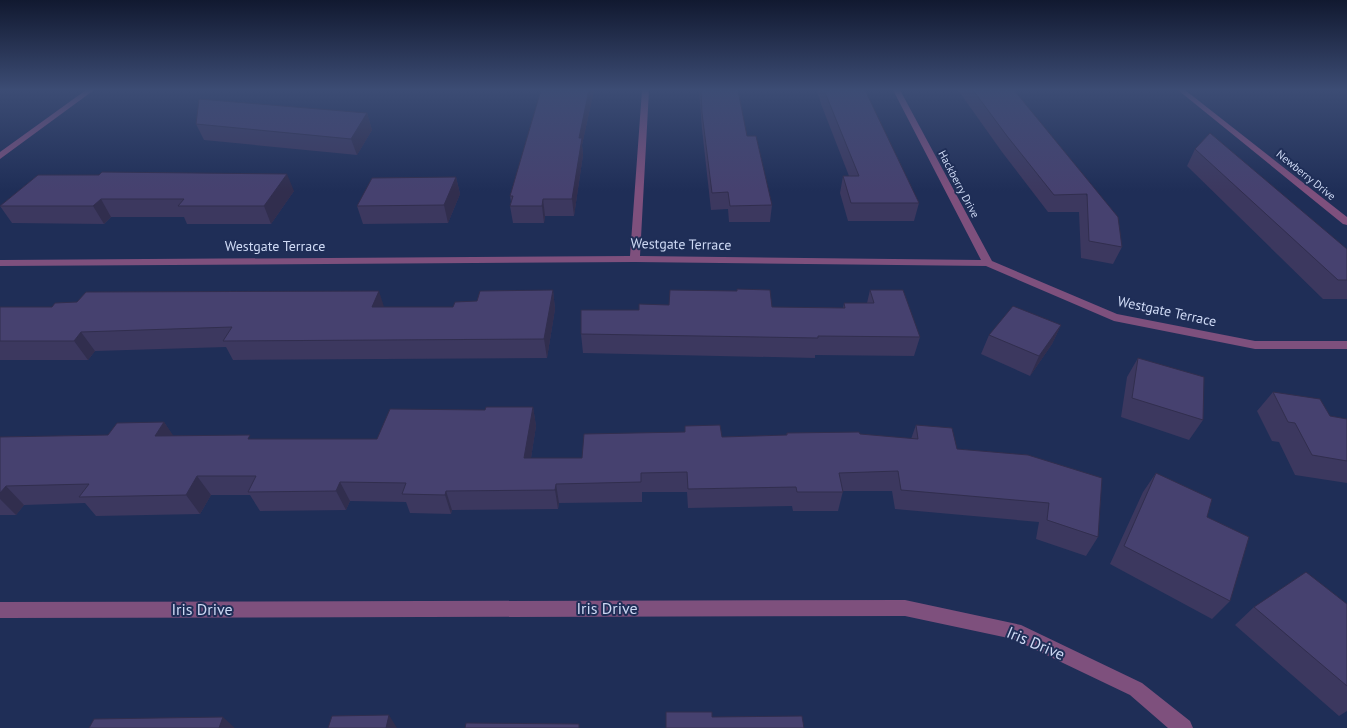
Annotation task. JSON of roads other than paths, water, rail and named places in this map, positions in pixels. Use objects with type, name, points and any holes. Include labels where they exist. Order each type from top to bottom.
[{"type":"street","points":[[0,156],[44,124]]},
{"type":"street","points":[[635,259],[644,124]]},
{"type":"street","name":"Hackberry Drive","points":[[915,124],[988,263]]},
{"type":"street","name":"Newberry Drive","points":[[1224,124],[1347,222]]},
{"type":"street","name":"Westgate Terrace","points":[[0,263],[635,259],[988,263],[1114,317],[1255,345],[1347,345]]},
{"type":"street","name":"Iris Drive","points":[[0,610],[905,608],[1015,631],[1136,689],[1183,728]]}]
